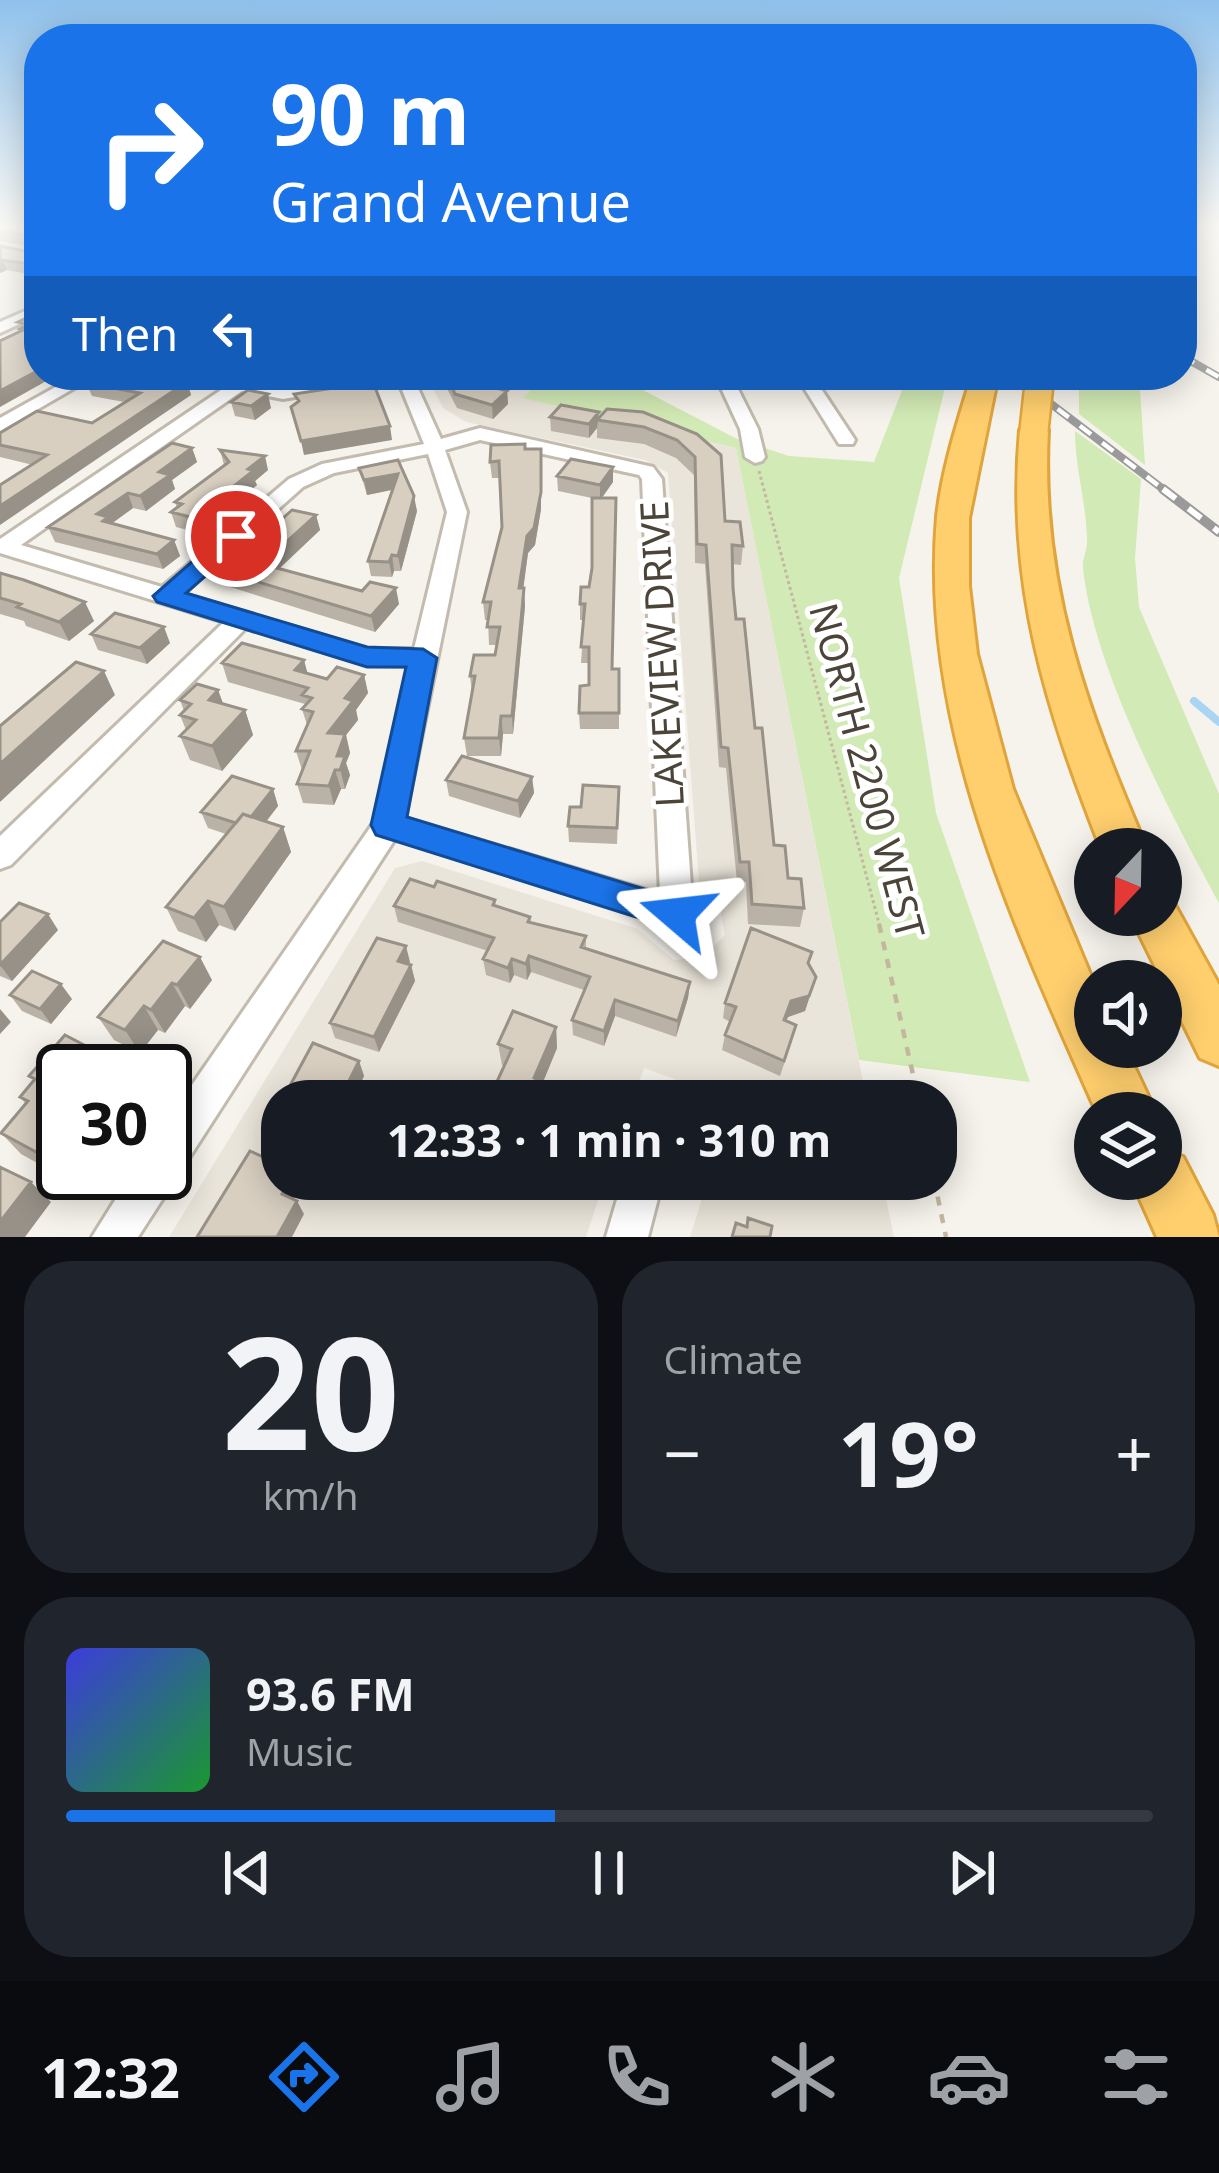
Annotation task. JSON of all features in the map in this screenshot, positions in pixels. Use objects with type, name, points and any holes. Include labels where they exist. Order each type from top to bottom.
[{"type":"highway","points":[[981,390],[953,520],[952,577],[961,651],[982,747],[1012,842],[1074,994]]},
{"type":"highway","points":[[1038,390],[1029,523],[1042,611],[1073,721],[1116,828]]},
{"type":"highway","points":[[1166,936],[1219,1039]]},
{"type":"highway","points":[[1172,1200],[1191,1237]]},
{"type":"street","points":[[0,426],[63,390]]},
{"type":"street","points":[[2,546],[232,390]]},
{"type":"street","points":[[267,390],[308,390]]},
{"type":"street","points":[[192,1119],[388,825],[457,512],[408,390]]},
{"type":"street","points":[[730,390],[749,429],[755,458]]},
{"type":"street","points":[[814,390],[846,440]]},
{"type":"street","name":"LAKEVIEW DRIVE","points":[[388,825],[677,914],[650,476],[633,465],[486,435],[464,436],[435,448]]},
{"type":"street","points":[[166,596],[304,477],[435,448]]},
{"type":"street","points":[[2,546],[367,657],[423,658]]},
{"type":"street","points":[[0,856],[239,621]]},
{"type":"street","points":[[113,1237],[138,1200]]},
{"type":"street","points":[[627,1237],[637,1200]]},
{"type":"path","name":"NORTH 2200 WEST","points":[[755,458],[858,831],[914,1080]]},
{"type":"path","points":[[938,1200],[946,1237]]},
{"type":"shaded area","points":[[434,390],[531,390],[525,397],[736,448],[863,1080],[676,1080],[644,1068],[640,1080],[265,1080],[395,868],[422,861],[638,929],[674,960],[703,957],[725,935],[720,910],[700,895],[668,473],[645,460],[466,422],[443,408]]},
{"type":"shaded area","points":[[261,1087],[261,1200],[598,1200],[586,1237],[169,1237]]},
{"type":"shaded area","points":[[701,1200],[886,1200],[894,1237],[690,1237]]},
{"type":"green space","points":[[531,390],[643,390],[737,439],[789,456],[874,462],[902,390],[944,390],[899,578],[936,813],[1030,1082],[859,1060],[736,448],[523,398]]},
{"type":"green space","points":[[1079,390],[1140,390],[1145,465],[1079,414]]},
{"type":"green space","points":[[1075,431],[1141,479],[1135,558],[1139,607],[1219,794],[1219,903],[1137,740],[1102,650],[1083,568],[1087,545]]},
{"type":"building","points":[[24,327],[24,378],[0,391],[0,341]]},
{"type":"building","points":[[124,390],[175,390],[0,506],[0,485],[47,455],[0,445],[0,433],[37,411],[92,423],[140,393]]},
{"type":"building","points":[[248,390],[268,394],[251,406],[231,402]]},
{"type":"building","points":[[376,390],[390,426],[301,441],[291,407],[299,401],[294,394]]},
{"type":"building","points":[[453,390],[507,391],[492,405]]},
{"type":"building","points":[[561,405],[599,412],[589,424],[550,417]]},
{"type":"building","points":[[607,409],[643,412],[697,434],[721,455],[725,521],[740,522],[743,546],[732,545],[736,619],[744,619],[774,845],[785,846],[788,878],[801,879],[804,908],[752,904],[749,862],[740,862],[728,748],[721,747],[706,545],[697,544],[695,457],[677,440],[644,427],[597,420]]},
{"type":"building","points":[[172,443],[192,448],[159,472],[170,475],[140,496],[128,493],[97,514],[108,517],[103,521],[174,540],[157,554],[48,527]]},
{"type":"building","points":[[525,444],[525,449],[541,449],[541,492],[534,528],[527,536],[519,588],[524,588],[512,716],[501,716],[499,738],[464,738],[474,655],[495,655],[500,627],[487,627],[491,602],[483,602],[502,527],[499,461],[490,462],[491,445]]},
{"type":"building","points":[[220,450],[265,456],[194,518],[171,512],[182,504],[175,502],[229,462]]},
{"type":"building","points":[[571,459],[613,467],[600,485],[557,476]]},
{"type":"building","points":[[398,460],[414,496],[398,556],[392,555],[389,562],[368,561],[398,474],[364,480],[359,468]]},
{"type":"building","points":[[592,498],[616,498],[612,669],[619,669],[619,713],[579,713],[580,686],[589,685],[589,647],[581,647],[585,604],[580,604],[581,587],[589,587],[592,568]]},
{"type":"building","points":[[292,510],[316,515],[262,564],[362,591],[370,582],[396,588],[371,616],[225,572],[243,556],[235,554],[248,543],[254,544]]},
{"type":"building","points":[[0,573],[85,602],[59,622],[0,598]]},
{"type":"building","points":[[115,613],[164,627],[140,648],[91,634]]},
{"type":"building","points":[[242,643],[304,660],[295,670],[327,679],[337,667],[364,675],[345,698],[353,701],[328,733],[345,734],[337,756],[345,756],[329,786],[297,784],[310,751],[296,751],[313,712],[302,709],[312,698],[302,695],[308,688],[222,663]]},
{"type":"building","points":[[76,662],[104,671],[0,764],[0,726]]},
{"type":"building","points":[[197,684],[218,690],[209,700],[245,710],[212,746],[180,736],[196,720],[180,715],[191,704],[180,700]]},
{"type":"building","points":[[462,756],[532,777],[518,801],[446,780]]},
{"type":"building","points":[[232,776],[273,789],[251,817],[243,814],[236,823],[201,812]]},
{"type":"building","points":[[583,785],[619,787],[617,828],[568,826],[570,807],[581,807]]},
{"type":"building","points":[[243,814],[283,827],[224,907],[208,901],[194,918],[166,907]]},
{"type":"building","points":[[410,879],[434,887],[437,881],[495,900],[493,905],[530,917],[528,922],[586,936],[581,947],[690,982],[678,1021],[615,1000],[604,1031],[572,1020],[590,977],[529,956],[526,964],[512,959],[508,968],[483,959],[494,938],[394,906]]},
{"type":"building","points":[[19,903],[48,914],[0,965],[0,922]]},
{"type":"building","points":[[751,928],[812,952],[808,963],[816,977],[809,996],[791,1001],[784,1020],[796,1025],[784,1061],[725,1035],[736,1007],[725,1003]]},
{"type":"building","points":[[377,938],[406,946],[398,961],[411,965],[374,1037],[330,1023]]},
{"type":"building","points":[[163,941],[200,957],[177,985],[172,983],[151,1010],[144,1006],[125,1030],[98,1017]]},
{"type":"building","points":[[32,971],[61,984],[40,1009],[10,995]]},
{"type":"building","points":[[513,1011],[556,1027],[534,1078],[539,1080],[498,1080],[512,1049],[498,1044]]},
{"type":"building","points":[[65,1035],[82,1044],[57,1044]]},
{"type":"building","points":[[313,1043],[359,1061],[350,1080],[293,1080]]},
{"type":"building","points":[[36,1068],[36,1152],[1,1133],[28,1101],[20,1097],[35,1079],[29,1076]]},
{"type":"building","points":[[250,1151],[261,1156],[261,1200],[297,1201],[277,1237],[197,1237]]},
{"type":"building","points":[[0,1167],[31,1182],[0,1222]]},
{"type":"building","points":[[748,1218],[772,1226],[770,1237],[732,1237],[736,1223],[747,1227]]},
{"type":"waterway","points":[[1194,701],[1219,722]]},
{"type":"railway","points":[[1197,365],[1219,377]]},
{"type":"railway","points":[[1033,390],[1167,492]]},
{"type":"railway","points":[[1163,489],[1219,532]]},
{"type":"route","points":[[236,536],[166,596],[367,657],[423,658],[388,825],[677,914]]}]
